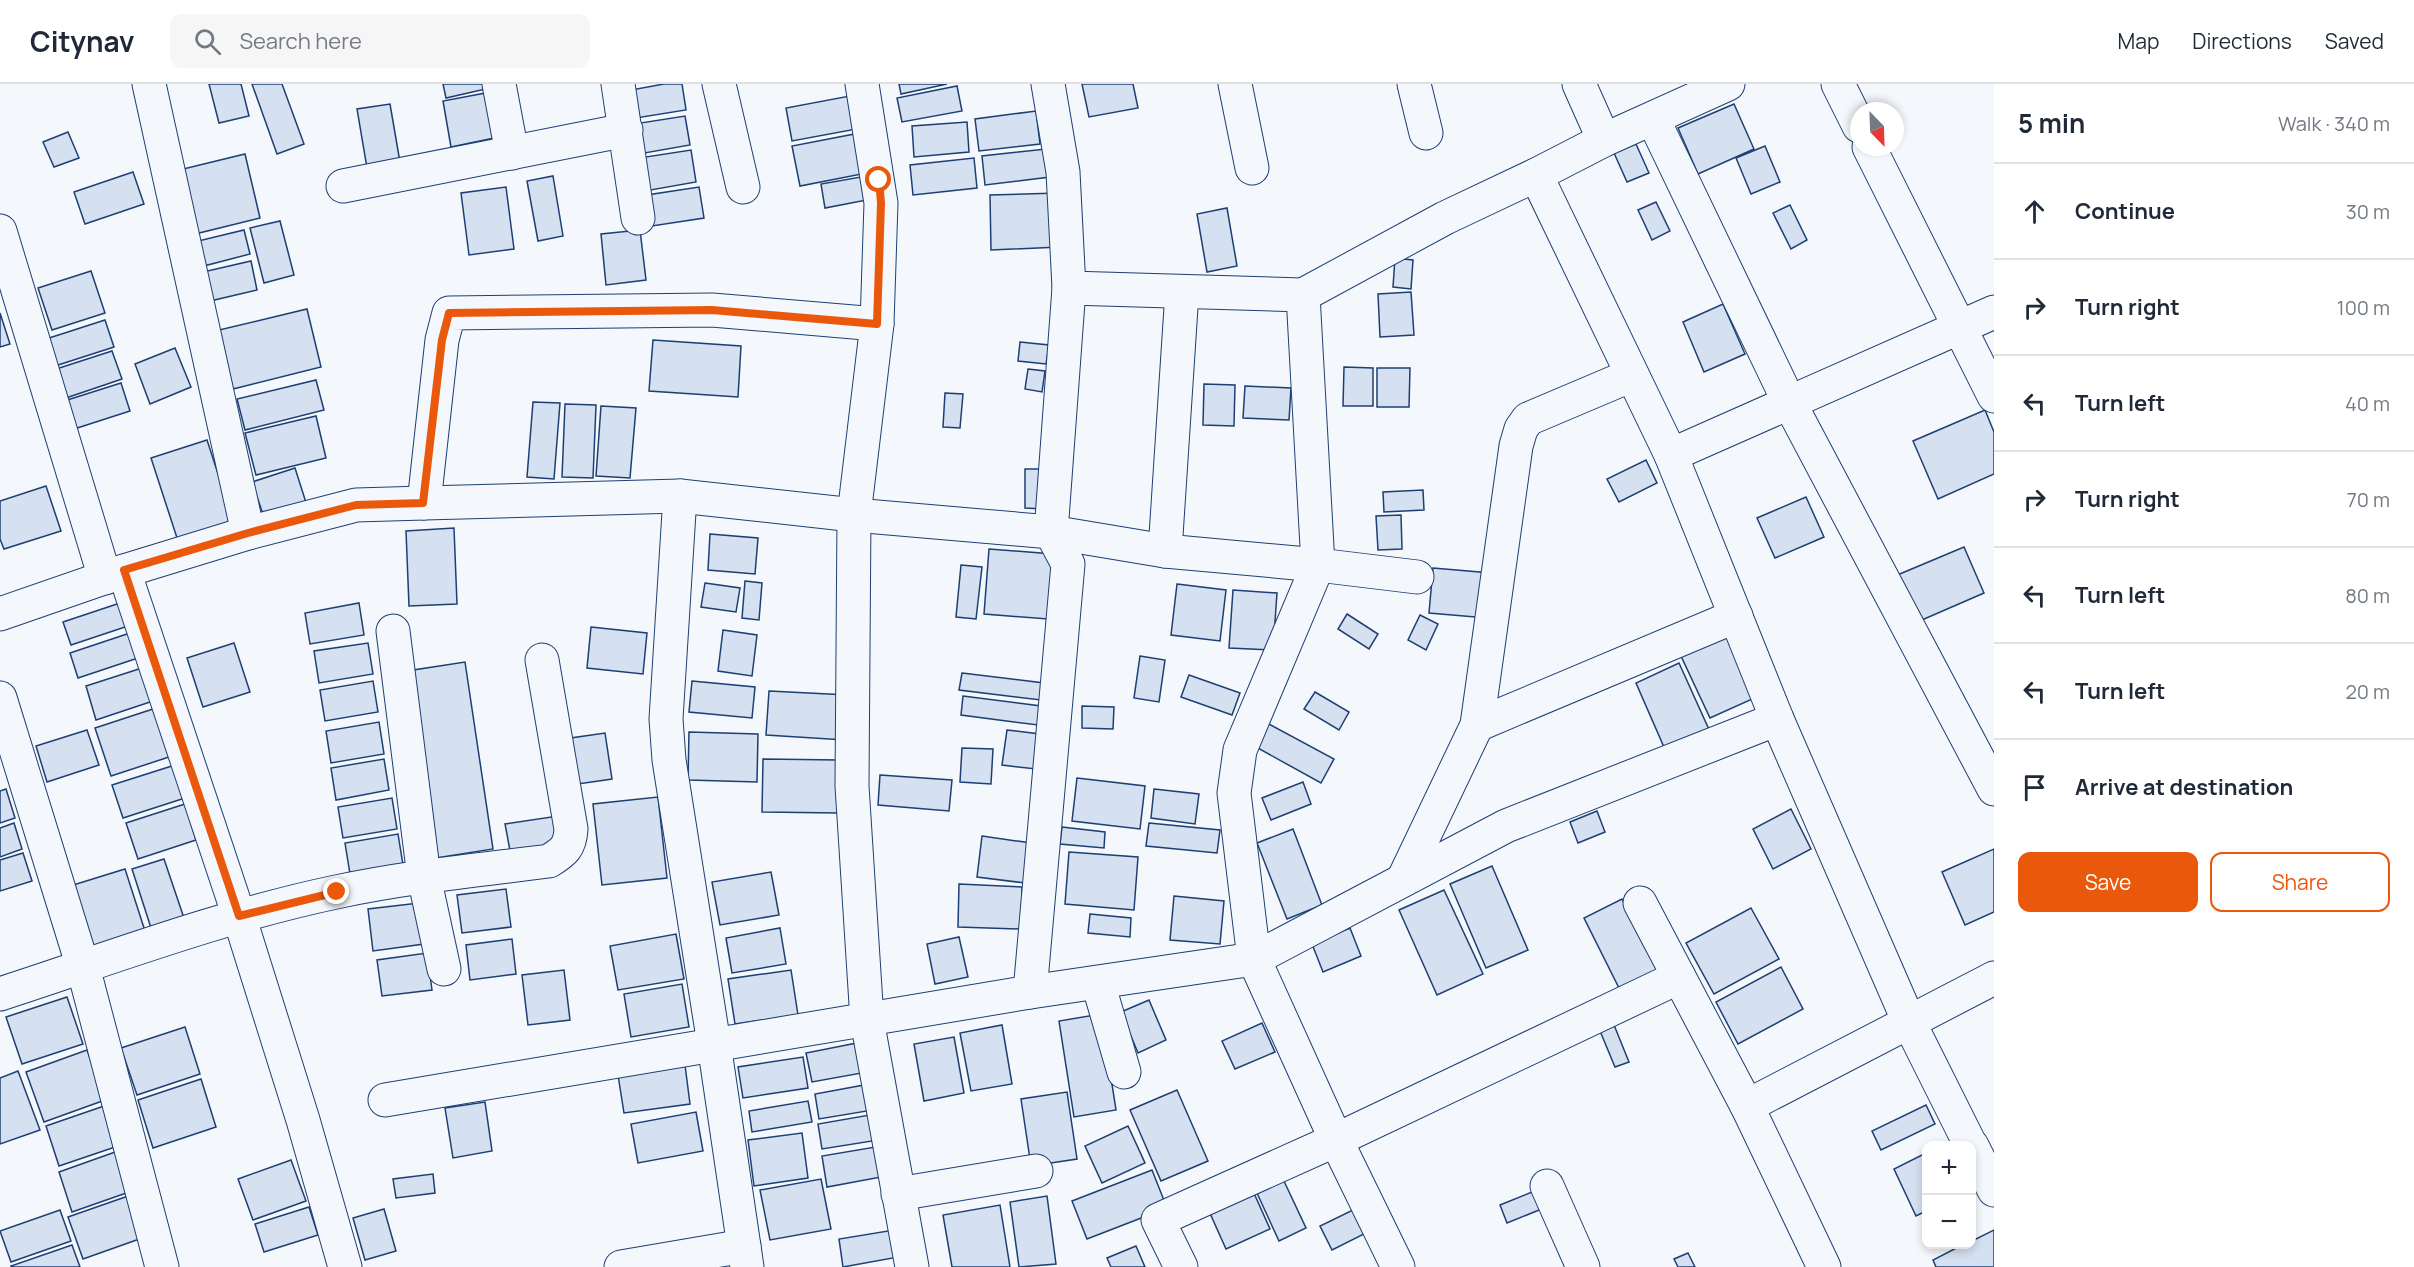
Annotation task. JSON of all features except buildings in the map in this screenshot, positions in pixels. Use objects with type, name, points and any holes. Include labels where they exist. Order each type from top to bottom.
[{"type":"street","points":[[149,84],[248,533]]},
{"type":"street","points":[[499,84],[512,153]]},
{"type":"street","points":[[618,84],[638,218]]},
{"type":"street","points":[[719,84],[743,187]]},
{"type":"street","points":[[862,84],[881,203],[877,324],[854,515],[852,786],[867,1020],[912,1267]]},
{"type":"street","points":[[1029,992],[1068,564],[1051,532],[1069,288],[1063,172],[1048,84]]},
{"type":"street","points":[[1235,84],[1252,168]]},
{"type":"street","points":[[1414,84],[1426,133]]},
{"type":"street","points":[[1580,84],[1604,140]]},
{"type":"street","points":[[1838,84],[1850,108]]},
{"type":"street","points":[[1069,288],[1303,295],[1444,218],[1536,176],[1716,86]]},
{"type":"street","points":[[1653,119],[1789,402],[1994,789]]},
{"type":"street","points":[[343,186],[626,130]]},
{"type":"street","points":[[1874,156],[1994,396]]},
{"type":"street","points":[[1536,176],[1671,455],[1777,719],[1909,1022],[1968,1141]]},
{"type":"street","points":[[0,231],[114,574],[239,916],[303,1120],[345,1267]]},
{"type":"street","points":[[1165,551],[1182,292]]},
{"type":"street","points":[[1303,295],[1318,565],[1240,750],[1234,793],[1254,959],[1336,1140],[1398,1267]]},
{"type":"street","points":[[423,503],[442,340],[449,313],[712,310],[877,324]]},
{"type":"street","points":[[1671,455],[1994,312]]},
{"type":"street","points":[[1403,880],[1477,725],[1516,446],[1521,429],[1528,419],[1632,375]]},
{"type":"street","points":[[0,614],[114,574],[248,533],[356,505],[680,496],[854,515],[1051,532],[1165,551],[1417,577]]},
{"type":"street","points":[[621,1267],[745,1256],[669,760],[667,729],[680,496]]},
{"type":"street","points":[[1477,725],[1736,616]]},
{"type":"street","points":[[393,631],[424,877],[444,969]]},
{"type":"street","points":[[0,994],[239,916],[337,892],[424,877],[549,861],[565,851],[570,842],[571,829],[542,660]]},
{"type":"street","points":[[0,698],[83,967],[162,1267]]},
{"type":"street","points":[[385,1100],[1029,992],[1254,959],[1506,826],[1777,719]]},
{"type":"street","points":[[1640,903],[1747,1106],[1824,1267]]},
{"type":"street","points":[[1181,1267],[1158,1220],[1336,1140],[1679,977]]},
{"type":"street","points":[[1747,1106],[1994,978]]},
{"type":"street","points":[[1098,983],[1124,1071]]},
{"type":"street","points":[[1976,1156],[1994,1190]]},
{"type":"street","points":[[898,1194],[1036,1171]]},
{"type":"street","points":[[1547,1186],[1583,1267]]},
{"type":"route","points":[[337,892],[239,916],[124,570],[248,533],[356,505],[423,503],[442,340],[449,313],[712,310],[877,324],[881,203],[879,180]]}]
